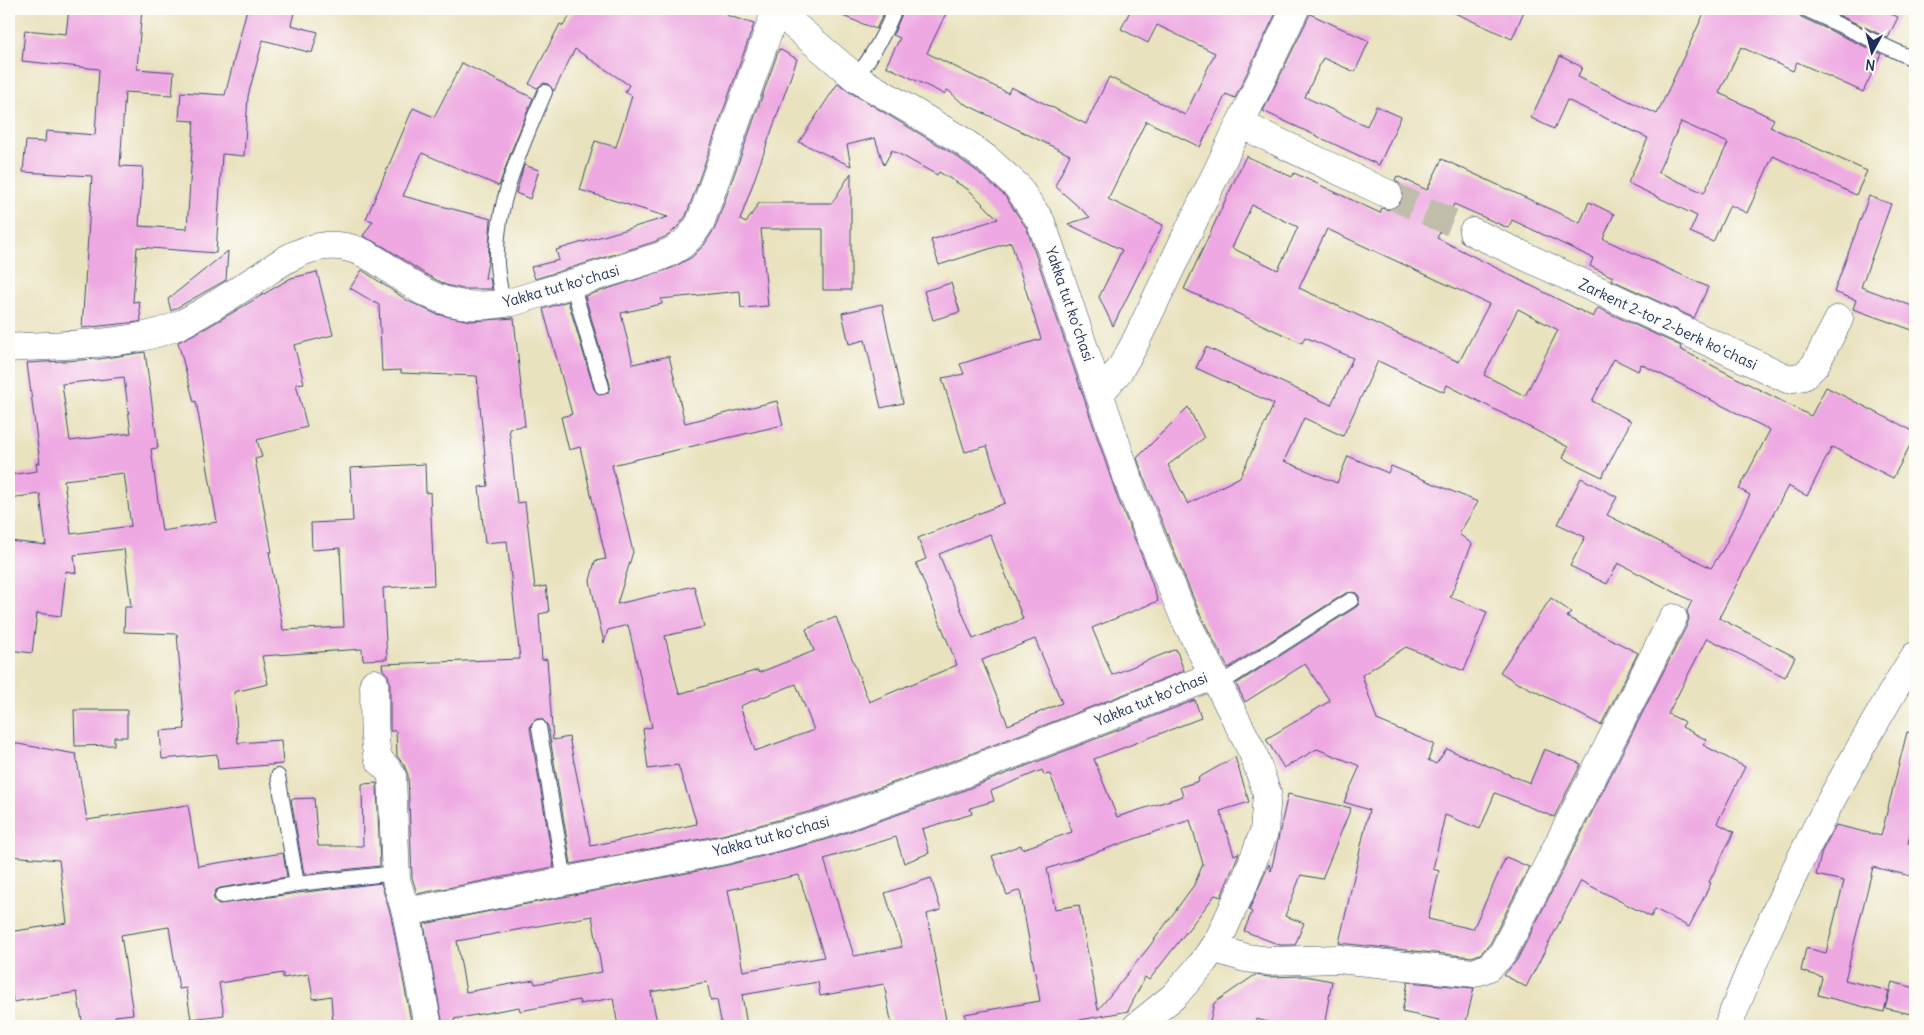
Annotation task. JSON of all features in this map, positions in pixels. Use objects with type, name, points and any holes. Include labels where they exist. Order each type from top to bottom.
[{"type":"street","name":"Yakka tut koʻchasi","points":[[9,348],[123,340],[155,334],[181,324],[294,254],[320,246],[358,249],[431,295],[466,306],[494,306],[676,250],[691,238],[700,223],[776,9],[856,78],[961,140],[987,159],[1017,186],[1041,222],[1133,494],[1185,618],[1216,680],[821,825],[725,850],[406,912]]},
{"type":"street","points":[[1100,392],[1119,371],[1133,347],[1295,9]]},
{"type":"street","points":[[1240,124],[1388,194]]},
{"type":"street","name":"Zarkent 2-tor 2-berk koʻchasi","points":[[1473,232],[1788,379],[1804,376],[1815,365],[1839,319]]},
{"type":"street","points":[[1213,948],[1246,958],[1269,961],[1338,959],[1474,973],[1489,968],[1503,953],[1673,618]]},
{"type":"street","points":[[1728,1026],[1745,981],[1800,860],[1835,792],[1915,656]]},
{"type":"street","points":[[1137,1026],[1174,996],[1202,964],[1213,948],[1244,884],[1264,832],[1267,793],[1253,753],[1216,680]]},
{"type":"street","points":[[374,683],[376,749],[380,760],[388,768],[393,782],[396,873],[400,896],[406,912],[428,1026]]},
{"type":"lane","points":[[856,78],[873,55],[888,28],[895,9]]},
{"type":"lane","points":[[1805,9],[1915,60]]},
{"type":"lane","points":[[504,303],[497,266],[498,233],[515,164],[545,92]]},
{"type":"lane","points":[[572,283],[602,387]]},
{"type":"lane","points":[[1216,680],[1350,600]]},
{"type":"lane","points":[[540,727],[565,881]]},
{"type":"lane","points":[[278,776],[296,884]]},
{"type":"lane","points":[[222,896],[296,884],[396,873]]},
{"type":"building","points":[[69,9],[142,9],[137,69],[174,72],[172,95],[125,92],[120,166],[143,167],[139,226],[187,229],[194,121],[179,120],[181,92],[225,95],[247,9],[295,9],[291,25],[318,32],[312,53],[263,40],[248,96],[244,156],[222,154],[216,253],[137,247],[133,302],[139,301],[141,321],[138,322],[82,328],[92,176],[23,172],[26,141],[45,142],[46,131],[95,135],[99,69],[22,61],[25,30],[66,34]]},
{"type":"building","points":[[575,9],[718,9],[729,16],[754,24],[686,216],[679,225],[669,235],[654,242],[535,279],[531,267],[559,260],[556,250],[668,217],[580,190],[595,141],[616,147],[632,96],[625,92],[629,85],[575,49],[554,91],[548,84],[544,83],[537,88],[529,84],[560,24],[563,26]]},
{"type":"building","points":[[830,9],[886,9],[876,29],[830,11]]},
{"type":"building","points":[[904,9],[948,9],[927,53],[1008,93],[1011,87],[1086,124],[1109,77],[1185,115],[1215,53],[1157,25],[1148,43],[1121,29],[1130,11],[1124,9],[1278,9],[1235,98],[1226,94],[1200,147],[1146,121],[1108,199],[1163,225],[1113,326],[1099,297],[1122,250],[1068,224],[1090,217],[1055,186],[1070,155],[961,102],[948,90],[944,94],[886,66],[900,38],[893,35]]},
{"type":"building","points":[[1446,9],[1525,9],[1512,39]]},
{"type":"building","points":[[1706,9],[1796,9],[1801,17],[1881,54],[1863,92],[1797,62],[1793,71],[1741,47],[1719,93],[1774,119],[1770,127],[1867,171],[1856,195],[1773,156],[1747,213],[1730,205],[1713,242],[1690,232],[1697,216],[1628,183],[1648,138],[1567,100],[1554,129],[1531,118],[1560,56],[1582,67],[1578,77],[1657,114]],"holes":[[[1681,122],[1728,143],[1704,193],[1658,172]]]},
{"type":"building","points":[[1825,9],[1879,9],[1898,17],[1888,38]]},
{"type":"building","points":[[1310,14],[1369,41],[1355,72],[1323,58],[1305,97],[1367,126],[1376,106],[1401,117],[1379,165],[1263,111]]},
{"type":"building","points":[[779,49],[797,59],[740,220],[746,223],[759,203],[832,203],[851,173],[851,290],[823,290],[823,229],[761,229],[768,306],[741,308],[740,291],[661,299],[662,304],[621,313],[633,364],[669,356],[685,423],[777,401],[783,425],[612,465],[633,552],[617,604],[694,586],[704,627],[665,636],[679,694],[758,670],[758,673],[814,651],[806,629],[836,617],[869,702],[957,665],[916,563],[926,559],[918,538],[1005,503],[987,446],[965,452],[942,378],[964,374],[960,364],[1041,339],[1011,242],[939,265],[931,240],[998,219],[969,190],[939,172],[937,175],[892,150],[884,165],[875,138],[847,145],[851,166],[799,142],[838,83],[848,91],[952,153],[977,171],[1005,196],[1027,229],[1118,499],[1146,566],[1158,601],[1092,628],[1112,675],[1176,649],[1184,671],[929,770],[816,810],[722,835],[571,864],[548,726],[542,719],[537,719],[531,724],[530,728],[554,867],[417,894],[412,877],[408,775],[404,765],[397,756],[396,731],[390,731],[390,683],[382,664],[520,659],[507,541],[485,543],[479,487],[488,486],[477,376],[401,373],[401,370],[382,371],[379,305],[350,288],[362,270],[408,301],[436,314],[471,321],[514,318],[525,426],[509,428],[517,503],[525,502],[535,588],[546,586],[549,612],[539,614],[542,660],[547,659],[553,740],[569,737],[591,846],[697,824],[678,765],[648,769],[643,729],[652,727],[628,625],[608,630],[604,643],[590,581],[595,561],[606,559],[580,447],[569,450],[561,417],[572,414],[543,309],[568,301],[594,389],[599,395],[608,393],[610,385],[585,296],[672,268],[692,257],[704,245],[715,228]],"holes":[[[990,534],[1023,619],[973,639],[939,554]],[[1035,639],[1062,703],[1008,725],[982,660]],[[796,684],[814,730],[755,751],[740,706]]]},
{"type":"building","points":[[462,63],[533,98],[499,186],[422,153],[403,196],[491,219],[485,279],[490,277],[492,289],[463,289],[446,285],[363,236],[373,221],[366,219],[413,108],[434,117]]},
{"type":"building","points":[[1246,156],[1292,177],[1294,173],[1380,213],[1382,208],[1389,210],[1396,207],[1402,200],[1403,192],[1401,185],[1395,180],[1397,176],[1427,190],[1442,159],[1580,223],[1589,202],[1614,214],[1603,239],[1708,287],[1694,318],[1612,280],[1613,277],[1590,266],[1593,258],[1512,220],[1508,228],[1454,204],[1437,238],[1593,317],[1598,308],[1681,346],[1680,349],[1811,416],[1826,387],[1915,432],[1915,436],[1893,478],[1832,447],[1807,496],[1788,486],[1719,618],[1795,657],[1785,677],[1707,638],[1668,714],[1685,722],[1682,727],[1707,740],[1703,745],[1745,767],[1717,823],[1734,832],[1689,927],[1655,909],[1651,917],[1581,881],[1526,987],[1504,975],[1517,960],[1687,625],[1689,618],[1687,611],[1692,601],[1618,563],[1607,584],[1570,566],[1585,537],[1558,524],[1581,478],[1617,497],[1607,515],[1711,568],[1723,549],[1750,495],[1739,489],[1770,430],[1641,364],[1638,371],[1614,359],[1592,401],[1631,421],[1602,477],[1563,458],[1568,447],[1447,385],[1444,392],[1378,361],[1343,436],[1304,418],[1284,461],[1337,483],[1348,456],[1388,473],[1391,466],[1478,502],[1459,534],[1472,544],[1450,597],[1487,612],[1464,671],[1406,647],[1362,675],[1377,720],[1434,744],[1428,760],[1436,764],[1447,749],[1530,783],[1544,749],[1581,764],[1554,817],[1495,793],[1480,829],[1445,815],[1433,869],[1439,871],[1428,919],[1473,929],[1506,857],[1529,867],[1490,944],[1480,954],[1472,957],[1339,943],[1369,810],[1344,802],[1360,766],[1317,749],[1284,768],[1266,739],[1330,701],[1305,664],[1245,702],[1236,684],[1356,607],[1359,604],[1359,596],[1355,592],[1346,593],[1228,668],[1199,612],[1137,458],[1188,407],[1204,438],[1168,465],[1188,504],[1240,477],[1274,404],[1196,368],[1206,347],[1331,405],[1353,358],[1305,337],[1302,343],[1184,289]],"holes":[[[1252,205],[1298,227],[1278,270],[1232,248]],[[1327,229],[1489,304],[1459,362],[1299,288]],[[1518,309],[1558,330],[1525,396],[1484,375]]]},
{"type":"building","points":[[524,165],[539,170],[530,199],[516,193]]},
{"type":"building","points":[[1869,196],[1891,204],[1861,287],[1915,307],[1915,331],[1853,309],[1856,300],[1834,292]]},
{"type":"building","points":[[228,251],[226,280],[171,311],[168,299]]},
{"type":"building","points":[[317,272],[333,335],[294,345],[304,383],[296,384],[307,427],[257,440],[262,457],[255,459],[272,552],[269,552],[283,630],[344,627],[340,548],[312,550],[311,523],[353,521],[350,468],[425,464],[426,493],[430,492],[434,585],[383,588],[387,659],[363,660],[362,649],[262,656],[268,684],[234,692],[238,743],[281,740],[283,764],[218,769],[217,754],[162,759],[160,731],[185,729],[177,634],[124,632],[125,607],[131,607],[124,549],[74,555],[76,573],[66,571],[61,616],[37,613],[32,653],[9,650],[13,595],[9,594],[9,541],[46,545],[40,494],[9,498],[9,475],[37,471],[36,463],[40,463],[27,363],[99,359],[145,352],[158,448],[151,449],[162,531],[217,522],[196,401],[194,402],[178,342],[208,327],[291,278]],"holes":[[[124,377],[131,433],[70,441],[62,384]],[[124,473],[131,526],[71,534],[64,480]]]},
{"type":"building","points":[[951,283],[960,312],[933,320],[924,291]]},
{"type":"building","points":[[882,304],[903,403],[881,408],[865,340],[849,344],[842,313]]},
{"type":"building","points":[[1551,598],[1571,612],[1567,617],[1638,653],[1601,725],[1520,685],[1500,672]]},
{"type":"building","points":[[1195,700],[1201,718],[1094,759],[1117,817],[1183,796],[1180,787],[1199,781],[1198,778],[1235,757],[1249,802],[1220,811],[1234,855],[1239,853],[1221,897],[1215,895],[1149,980],[1145,977],[1128,1011],[1075,1021],[1076,1026],[966,1026],[965,1014],[1040,1001],[1020,890],[1007,895],[992,856],[1021,845],[1022,849],[1072,832],[1050,774],[1044,775],[1042,770],[991,791],[994,801],[970,808],[972,814],[922,829],[929,853],[904,863],[896,837],[824,859],[854,956],[902,947],[885,893],[931,878],[941,910],[927,914],[947,1026],[892,1026],[884,984],[820,996],[818,982],[742,995],[747,1026],[722,1026],[717,1000],[711,1001],[707,982],[651,992],[657,1023],[618,1026],[613,998],[580,1004],[579,1000],[520,1011],[519,1007],[454,1019],[455,1026],[443,1026],[424,924],[728,865],[825,840],[939,800]],"holes":[[[1190,820],[1203,864],[1194,885],[1149,947],[1098,1010],[1079,905],[1055,909],[1047,869]],[[799,875],[824,957],[743,971],[728,890]],[[592,916],[602,972],[535,984],[534,980],[466,992],[457,941]]]},
{"type":"building","points":[[74,710],[127,710],[127,737],[114,737],[114,745],[75,746]]},
{"type":"building","points":[[1907,732],[1915,733],[1915,812],[1908,843],[1915,845],[1915,877],[1873,867],[1845,980],[1889,991],[1884,1012],[1818,995],[1822,977],[1801,971],[1806,948],[1826,953],[1844,881],[1816,875],[1822,851],[1836,825],[1881,836]]},
{"type":"building","points":[[12,743],[76,754],[87,820],[188,805],[198,866],[283,853],[287,877],[220,888],[216,890],[213,897],[219,904],[381,883],[391,916],[412,1026],[333,1026],[331,996],[313,999],[309,974],[283,978],[283,973],[219,983],[224,1015],[191,1019],[186,988],[179,989],[169,927],[121,935],[133,1014],[115,1016],[116,1026],[83,1026],[77,992],[13,1002],[9,974],[9,932],[67,923],[59,860],[9,856],[9,762]]},
{"type":"building","points":[[377,783],[380,866],[304,874],[291,799],[314,798],[318,846],[363,846],[362,784]]},
{"type":"building","points":[[1288,794],[1351,808],[1322,879],[1301,875],[1285,916],[1304,923],[1295,945],[1280,945],[1244,931],[1252,912],[1249,910],[1269,864],[1271,871]]},
{"type":"building","points":[[1255,975],[1269,977],[1305,976],[1332,981],[1324,1026],[1286,1026],[1256,1019],[1254,1026],[1209,1026],[1214,1003]]},
{"type":"building","points":[[1408,982],[1474,988],[1465,1026],[1437,1026],[1439,1020],[1402,1012]]},
{"type":"building","points":[[1892,982],[1915,988],[1915,1015],[1885,1008]]},
{"type":"tunnel","points":[[1388,194],[1473,232]]}]
